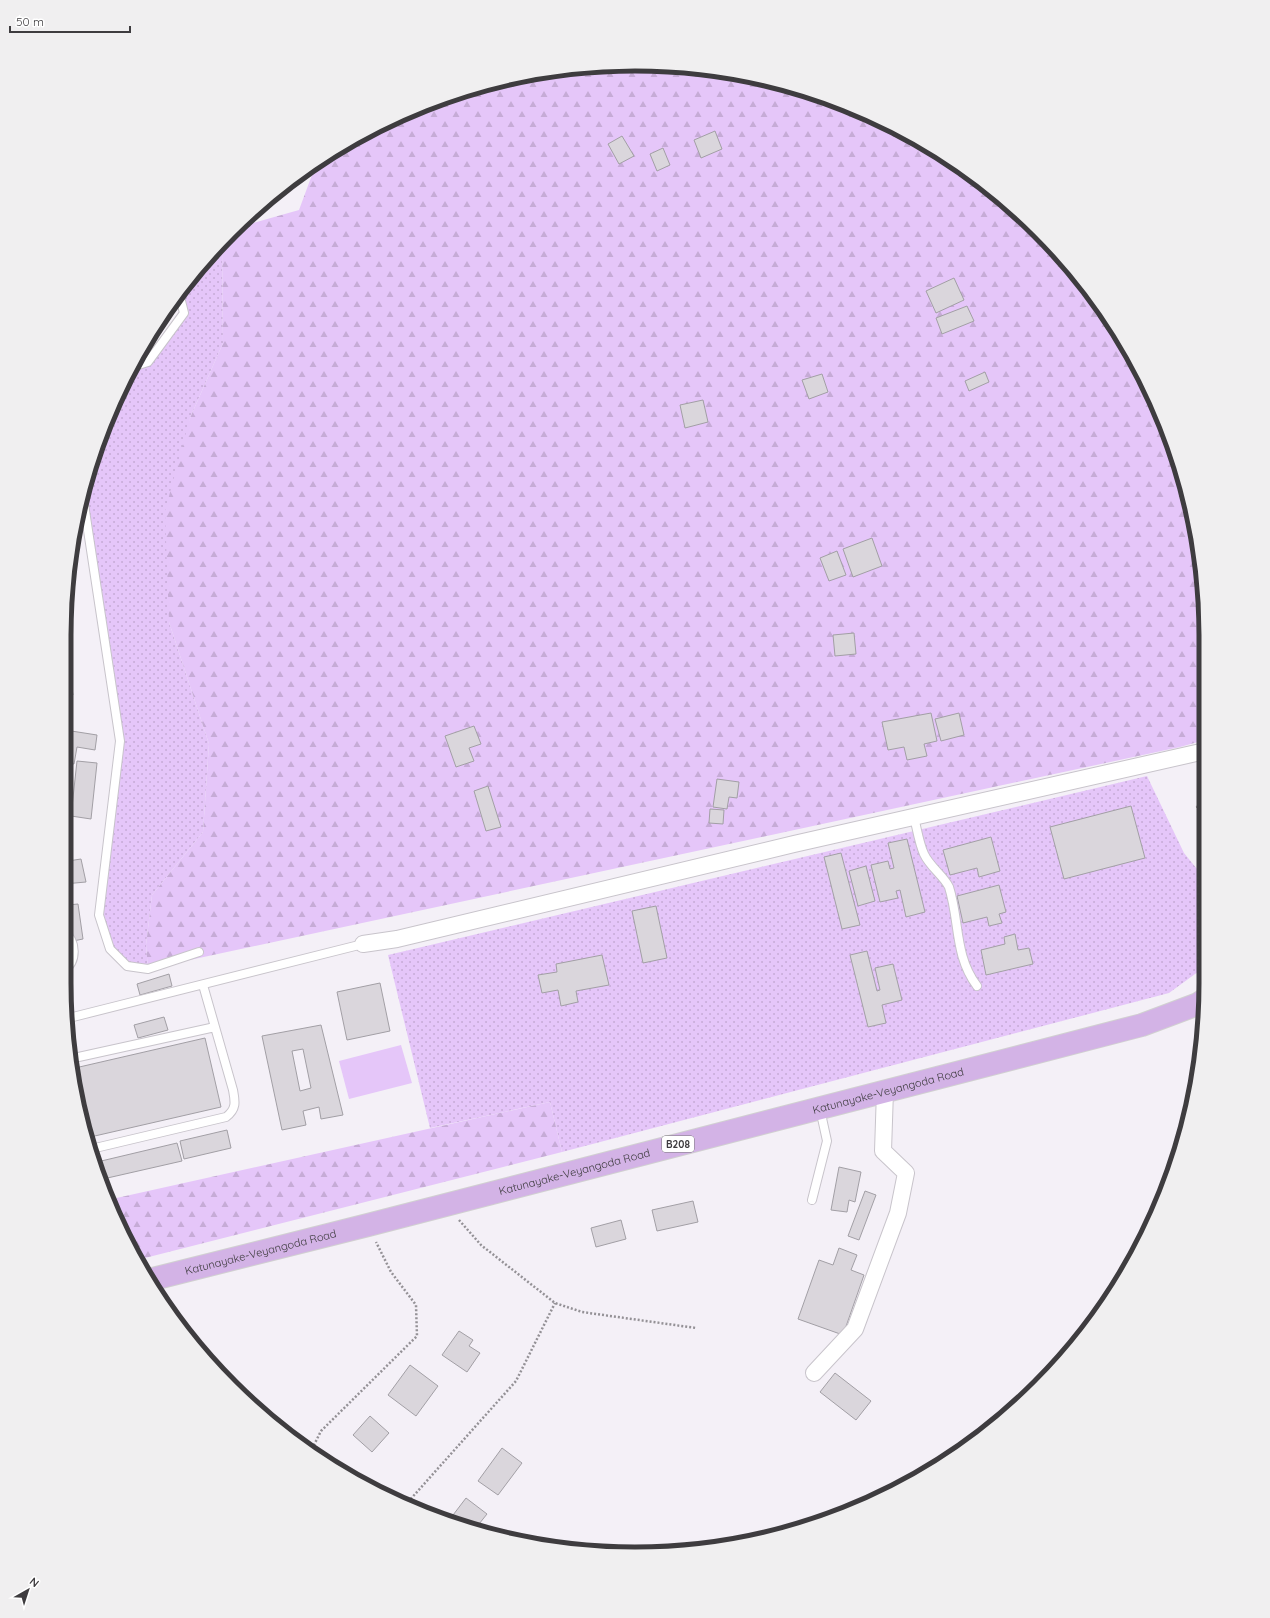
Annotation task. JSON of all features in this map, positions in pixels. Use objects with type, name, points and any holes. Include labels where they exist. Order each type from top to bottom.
[{"type":"main road","name":"Katunayake-Veyangoda Road","points":[[155,1278],[1142,1025],[1198,1004]]},
{"type":"street","points":[[363,944],[397,939],[914,817],[1199,752]]},
{"type":"street","points":[[814,1372],[855,1329],[898,1213],[906,1173],[883,1151],[885,1091]]},
{"type":"lane","points":[[141,364],[148,362],[184,313],[181,302]]},
{"type":"lane","points":[[85,511],[120,741],[99,915],[110,949],[128,966],[148,969],[199,952]]},
{"type":"lane","points":[[914,817],[924,854],[932,866],[944,878],[949,887],[962,955],[967,972],[977,986]]},
{"type":"lane","points":[[71,940],[74,958],[71,963]]},
{"type":"lane","points":[[72,1017],[363,944]]},
{"type":"lane","points":[[96,1148],[229,1114],[236,1104],[203,985]]},
{"type":"lane","points":[[76,1058],[215,1027]]},
{"type":"lane","points":[[812,1200],[827,1141],[820,1108]]},
{"type":"path","points":[[450,1203],[460,1221],[481,1245],[555,1303],[582,1312],[696,1328]]},
{"type":"path","points":[[313,1446],[320,1431],[417,1336],[416,1305],[390,1272],[368,1225]]},
{"type":"path","points":[[410,1500],[516,1381],[555,1303]]},
{"type":"green space","points":[[598,72],[672,72],[709,76],[781,90],[851,114],[884,129],[917,147],[948,166],[978,188],[1007,211],[1034,236],[1059,263],[1104,322],[1141,386],[1156,419],[1180,489],[1194,561],[1198,598],[1199,742],[148,969],[146,945],[152,895],[203,832],[209,744],[169,622],[165,511],[190,418],[223,343],[222,251],[249,224],[299,210],[313,173],[353,147],[386,129],[419,114],[489,90],[561,76]]},
{"type":"green space","points":[[222,251],[223,343],[190,418],[169,622],[209,744],[203,832],[152,895],[146,945],[148,969],[127,966],[110,949],[99,915],[120,741],[85,511],[90,489],[101,454],[114,419],[129,386],[141,364],[148,362],[184,313],[181,301]]},
{"type":"green space","points":[[1147,776],[1184,853],[1199,871],[1199,971],[1169,993],[562,1152],[550,1102],[430,1128],[388,955]]},
{"type":"green space","points":[[401,1045],[412,1083],[349,1099],[339,1061]]},
{"type":"green space","points":[[550,1102],[562,1152],[143,1258],[129,1232],[114,1199]]},
{"type":"building","points":[[715,131],[722,149],[701,158],[694,140]]},
{"type":"building","points":[[622,136],[634,156],[619,164],[608,144]]},
{"type":"building","points":[[663,148],[670,165],[657,171],[650,154]]},
{"type":"building","points":[[954,278],[964,300],[936,313],[926,291]]},
{"type":"building","points":[[967,306],[974,321],[942,334],[936,318]]},
{"type":"building","points":[[985,372],[989,382],[969,391],[965,381]]},
{"type":"building","points":[[822,374],[828,392],[809,399],[802,380]]},
{"type":"building","points":[[703,400],[708,422],[685,428],[680,405]]},
{"type":"building","points":[[872,538],[882,566],[853,577],[843,549]]},
{"type":"building","points":[[837,551],[846,575],[829,581],[820,558]]},
{"type":"building","points":[[854,633],[856,654],[835,656],[833,635]]},
{"type":"building","points":[[71,683],[73,695],[71,695]]},
{"type":"building","points":[[931,713],[937,741],[924,744],[927,756],[907,760],[904,747],[888,750],[882,722]]},
{"type":"building","points":[[959,713],[964,735],[941,741],[935,719]]},
{"type":"building","points":[[474,726],[481,744],[469,748],[474,761],[456,767],[445,736]]},
{"type":"building","points":[[71,731],[97,735],[95,750],[77,747],[74,764],[71,764]]},
{"type":"building","points":[[77,761],[97,763],[91,819],[71,816]]},
{"type":"building","points":[[717,779],[739,782],[737,798],[729,797],[727,809],[713,807]]},
{"type":"building","points":[[488,786],[501,827],[486,831],[474,791]]},
{"type":"building","points":[[1131,806],[1145,858],[1064,879],[1050,827]]},
{"type":"building","points":[[710,809],[724,810],[723,824],[709,823]]},
{"type":"building","points":[[991,837],[1000,871],[979,877],[977,868],[950,875],[943,850]]},
{"type":"building","points":[[907,839],[925,912],[906,917],[900,890],[896,891],[898,898],[880,902],[871,865],[888,861],[890,869],[894,868],[888,843]]},
{"type":"building","points":[[841,853],[860,925],[842,929],[824,857]]},
{"type":"building","points":[[81,859],[86,882],[71,883],[71,861]]},
{"type":"building","points":[[866,866],[875,901],[858,906],[849,871]]},
{"type":"building","points":[[999,885],[1006,912],[999,914],[1002,923],[989,926],[987,917],[963,923],[957,896]]},
{"type":"building","points":[[78,904],[83,939],[73,941],[71,927],[71,905]]},
{"type":"building","points":[[656,906],[667,958],[643,963],[632,911]]},
{"type":"building","points":[[1015,934],[1018,950],[1029,948],[1033,964],[986,975],[981,950],[1005,944],[1004,937]]},
{"type":"building","points":[[867,951],[877,991],[880,990],[875,968],[893,964],[902,1000],[882,1005],[886,1023],[868,1027],[850,955]]},
{"type":"building","points":[[602,955],[609,985],[576,991],[578,1002],[561,1006],[558,990],[542,993],[538,975],[557,972],[556,964]]},
{"type":"building","points":[[169,974],[172,986],[140,995],[137,984]]},
{"type":"building","points":[[380,983],[390,1031],[347,1040],[337,992]]},
{"type":"building","points":[[164,1017],[168,1030],[138,1038],[134,1025]]},
{"type":"building","points":[[321,1025],[343,1115],[321,1119],[319,1107],[303,1111],[306,1125],[282,1130],[262,1036]],"holes":[[[303,1049],[311,1088],[300,1091],[292,1051]]]},
{"type":"building","points":[[205,1038],[221,1107],[92,1137],[78,1067]]},
{"type":"building","points":[[227,1130],[231,1148],[184,1159],[180,1141]]},
{"type":"building","points":[[177,1143],[182,1161],[106,1178],[100,1161]]},
{"type":"building","points":[[839,1167],[861,1172],[855,1202],[849,1200],[847,1212],[831,1210]]},
{"type":"building","points":[[865,1191],[876,1195],[859,1240],[848,1236]]},
{"type":"building","points":[[693,1201],[698,1222],[657,1231],[652,1210]]},
{"type":"building","points":[[621,1220],[626,1239],[596,1247],[591,1228]]},
{"type":"building","points":[[839,1248],[857,1255],[851,1270],[864,1275],[843,1335],[798,1319],[819,1260],[833,1265]]},
{"type":"building","points":[[459,1331],[473,1340],[469,1346],[480,1353],[467,1372],[442,1355]]},
{"type":"building","points":[[410,1365],[438,1386],[416,1416],[388,1395]]},
{"type":"building","points":[[835,1373],[871,1401],[856,1420],[820,1392]]},
{"type":"building","points":[[370,1416],[389,1433],[372,1452],[353,1435]]},
{"type":"building","points":[[502,1448],[522,1463],[498,1495],[478,1481]]},
{"type":"building","points":[[466,1498],[487,1514],[478,1525],[452,1516]]}]
